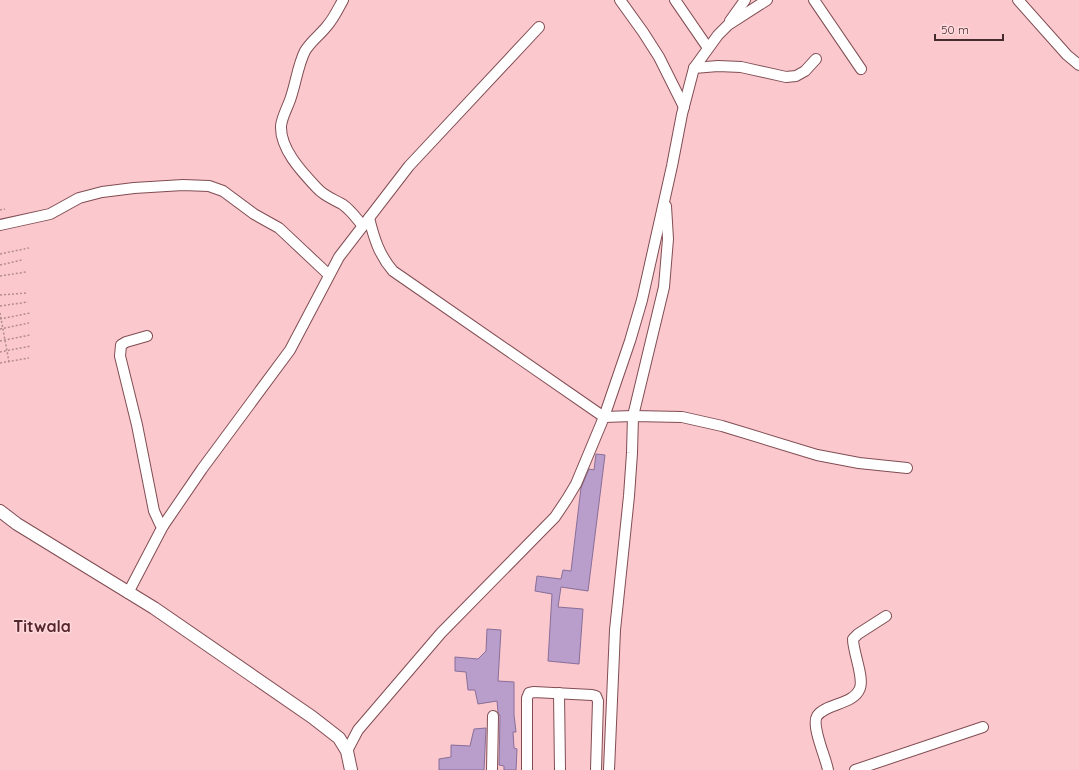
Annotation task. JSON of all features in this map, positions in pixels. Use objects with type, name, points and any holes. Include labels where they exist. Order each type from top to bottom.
[{"type":"main road","points":[[0,511],[17,524],[154,608],[312,716],[338,738],[347,751],[351,770]]},
{"type":"street","points":[[343,0],[334,17],[314,39],[305,52],[281,126],[282,136],[287,150],[300,169],[314,184],[328,198],[341,204],[366,222],[385,262],[393,270],[604,417],[682,417],[722,426],[817,455],[859,463],[907,468]]},
{"type":"street","points":[[620,0],[644,32],[659,57],[684,107]]},
{"type":"street","points":[[674,0],[708,48]]},
{"type":"street","points":[[347,751],[358,730],[441,633],[555,517],[576,484],[604,417],[636,321],[694,68],[718,35],[728,25],[745,0]]},
{"type":"street","points":[[728,25],[767,0]]},
{"type":"street","points":[[814,0],[861,69]]},
{"type":"street","points":[[1018,0],[1067,55],[1079,65]]},
{"type":"street","points":[[128,593],[164,526],[202,469],[290,350],[339,257],[409,166],[539,26]]},
{"type":"street","points":[[694,68],[718,66],[741,67],[766,71],[786,77],[796,76],[805,71],[816,59]]},
{"type":"street","points":[[0,225],[50,214],[79,198],[102,192],[182,185],[209,186],[223,191],[254,214],[279,228],[329,275]]},
{"type":"street","points":[[609,770],[615,630],[632,454],[632,416],[664,287],[668,239],[665,194]]},
{"type":"street","points":[[147,336],[121,345],[120,356],[137,425],[154,511],[160,524],[164,526]]},
{"type":"street","points":[[828,770],[818,736],[816,717],[822,711],[848,700],[860,688],[862,680],[853,647],[853,639],[858,634],[886,616]]},
{"type":"street","points":[[527,770],[527,698],[529,694],[534,692],[596,696],[598,701],[596,770]]},
{"type":"street","points":[[559,693],[560,770]]},
{"type":"street","points":[[492,770],[493,716]]},
{"type":"street","points":[[855,770],[983,727]]},
{"type":"path","points":[[0,210],[5,209]]},
{"type":"path","points":[[0,254],[29,248]]},
{"type":"path","points":[[0,265],[22,260]]},
{"type":"path","points":[[0,276],[26,272]]},
{"type":"path","points":[[0,295],[27,293]]},
{"type":"path","points":[[0,306],[28,302]]},
{"type":"path","points":[[0,313],[9,362]]},
{"type":"path","points":[[1,319],[30,313]]},
{"type":"path","points":[[0,329],[30,323]]},
{"type":"path","points":[[0,341],[30,335]]},
{"type":"path","points":[[0,352],[31,346]]},
{"type":"path","points":[[0,363],[29,358]]},
{"type":"building","points":[[596,454],[605,455],[588,591],[561,587],[558,607],[583,609],[579,664],[548,661],[552,594],[535,591],[537,576],[561,579],[563,570],[571,571],[581,488],[589,469],[594,470]]},
{"type":"building","points":[[487,629],[501,630],[498,681],[514,682],[514,715],[516,732],[513,732],[514,748],[517,749],[516,770],[504,770],[504,766],[499,765],[500,716],[497,701],[478,704],[475,690],[468,690],[466,672],[455,671],[455,657],[478,659],[486,651]]},
{"type":"building","points":[[486,728],[484,770],[439,770],[439,759],[451,757],[451,745],[470,746],[474,729]]},
{"type":"district","name":"Titwala","points":[[42,626]]}]
